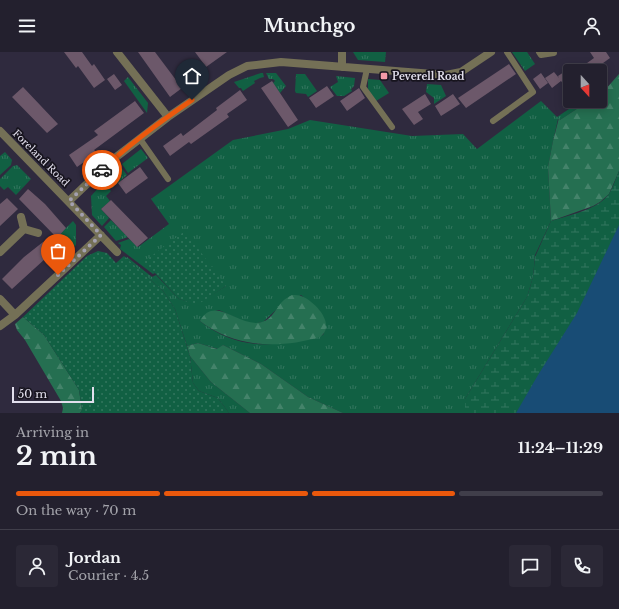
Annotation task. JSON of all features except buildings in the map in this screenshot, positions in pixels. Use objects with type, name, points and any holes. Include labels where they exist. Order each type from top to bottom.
[{"type":"street","points":[[118,52],[168,117]]},
{"type":"street","points":[[342,52],[342,67]]},
{"type":"street","points":[[69,201],[111,161],[168,117],[229,74],[247,66],[281,62],[446,75],[461,72],[492,52]]},
{"type":"street","name":"Foreland Road","points":[[0,131],[117,252]]},
{"type":"street","points":[[21,217],[24,229]]},
{"type":"street","points":[[24,229],[38,233]]},
{"type":"street","points":[[0,252],[24,229]]},
{"type":"street","points":[[0,326],[15,315],[101,235]]},
{"type":"street","points":[[0,299],[15,315]]},
{"type":"lane","points":[[493,121],[533,92],[507,52]]},
{"type":"lane","points":[[539,52],[541,55],[554,53]]},
{"type":"lane","points":[[367,68],[363,87],[392,127]]},
{"type":"lane","points":[[140,139],[168,179]]},
{"type":"green space","points":[[353,52],[386,52],[385,62],[358,60]]},
{"type":"green space","points":[[512,52],[527,52],[535,64],[525,71]]},
{"type":"green space","points":[[263,73],[264,77],[254,81],[255,83],[243,91],[234,82]]},
{"type":"green space","points":[[266,73],[276,73],[286,86],[280,93],[273,83],[275,81],[273,79],[269,79]]},
{"type":"green space","points":[[296,74],[305,74],[317,91],[308,97],[306,94],[296,93]]},
{"type":"green space","points":[[619,74],[619,171],[609,194],[600,202],[551,221],[548,167],[559,118],[560,120],[578,108],[607,108],[607,88]]},
{"type":"green space","points":[[336,76],[355,78],[354,86],[351,89],[352,91],[344,96],[337,96],[330,87],[338,82]]},
{"type":"green space","points":[[128,77],[148,103],[147,113],[124,81]]},
{"type":"green space","points":[[368,79],[380,80],[389,93],[376,101],[368,89]]},
{"type":"green space","points":[[427,84],[441,85],[446,96],[434,104],[434,98],[426,92]]},
{"type":"green space","points":[[541,101],[557,117],[570,108],[578,108],[560,120],[558,119],[548,167],[551,221],[535,255],[533,277],[527,297],[465,399],[465,413],[343,413],[308,397],[261,364],[223,345],[218,349],[198,343],[187,346],[175,309],[163,291],[126,258],[127,257],[152,277],[156,275],[179,299],[197,304],[226,286],[143,263],[155,273],[153,274],[120,249],[121,245],[118,243],[129,239],[138,247],[169,224],[151,199],[233,140],[288,129],[310,120],[412,136],[463,134],[477,149]],"holes":[[[301,295],[319,310],[326,327],[323,335],[290,342],[259,344],[229,338],[200,321],[210,312],[219,310],[253,324],[263,322],[276,310]]]},
{"type":"green space","points":[[141,149],[148,158],[128,173],[122,164]]},
{"type":"green space","points":[[5,152],[12,160],[11,165],[0,175],[0,156]]},
{"type":"green space","points":[[17,165],[31,179],[16,195],[8,187],[4,190],[0,186],[0,179],[13,166]]},
{"type":"green space","points":[[120,166],[127,175],[112,188],[105,181]]},
{"type":"green space","points":[[619,171],[619,413],[465,413],[465,399],[527,297],[533,277],[535,257],[551,221],[590,208],[604,200],[609,194]]},
{"type":"green space","points":[[103,183],[111,191],[106,196],[110,201],[101,209],[109,218],[102,226],[92,215],[91,196]]},
{"type":"green space","points":[[111,220],[128,237],[116,241],[104,227]]},
{"type":"green space","points":[[73,221],[76,225],[76,245],[62,258],[57,252],[62,247],[55,239]]},
{"type":"green space","points":[[185,231],[226,286],[197,305],[179,299],[155,273],[142,263]]},
{"type":"green space","points":[[98,251],[107,253],[116,263],[124,256],[163,291],[175,309],[190,356],[193,383],[199,391],[218,398],[229,413],[80,413],[82,410],[79,390],[44,335],[23,317],[87,256]]},
{"type":"green space","points":[[292,295],[307,299],[318,308],[322,314],[326,326],[325,332],[320,337],[289,343],[258,344],[228,337],[200,321],[206,314],[213,311],[220,311],[245,321],[254,323],[262,322],[272,316],[281,303]]},
{"type":"green space","points":[[23,317],[44,335],[79,390],[82,410],[80,413],[62,413],[63,408],[61,401],[25,340],[17,330],[15,324]]},
{"type":"green space","points":[[198,343],[217,349],[223,345],[261,364],[308,397],[343,413],[250,413],[211,382],[190,356],[187,346]]},
{"type":"green space","points":[[190,356],[211,382],[250,413],[229,413],[218,398],[199,391],[193,383]]},
{"type":"water","points":[[619,225],[619,413],[516,413],[577,313]]},
{"type":"way so far","points":[[58,275],[101,235],[69,201],[102,170]]},
{"type":"place","name":"Peverell Road","points":[[384,76]]},
{"type":"route","points":[[102,170],[111,161],[192,100]]}]
